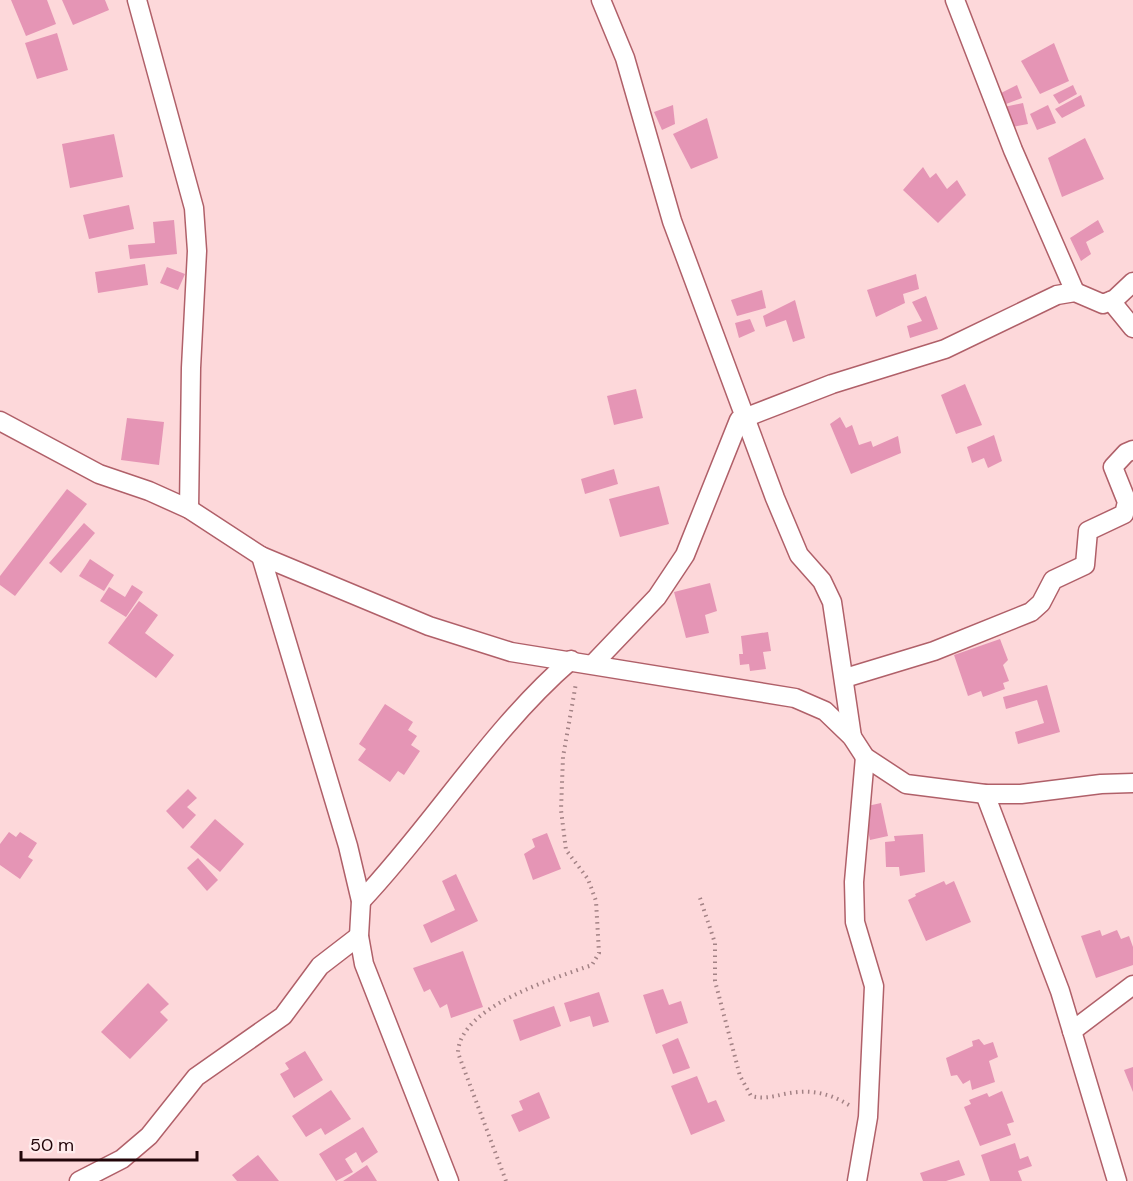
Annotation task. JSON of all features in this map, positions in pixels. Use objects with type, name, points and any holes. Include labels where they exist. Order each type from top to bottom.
[{"type":"street","points":[[137,0],[194,208],[197,251],[191,368],[189,509]]},
{"type":"street","points":[[601,0],[625,58],[672,221],[791,540],[829,591],[845,678],[852,736]]},
{"type":"street","points":[[955,0],[1013,150],[1075,292]]},
{"type":"street","points":[[361,901],[397,863],[537,689],[582,662],[657,597],[685,555],[731,435],[745,416],[832,384],[945,349],[1057,295],[1075,292],[1104,304],[1111,301],[1133,282]]},
{"type":"street","points":[[1111,301],[1133,328]]},
{"type":"street","points":[[0,421],[99,474],[149,491],[189,509],[261,556],[429,626],[511,652],[795,698],[825,711],[852,736],[865,757],[906,784],[985,794],[1021,794],[1101,784],[1133,783]]},
{"type":"street","points":[[845,678],[934,651],[1031,612],[1041,603],[1053,580],[1085,565],[1088,531],[1124,514],[1127,502],[1113,467],[1126,453],[1133,450]]},
{"type":"street","points":[[261,556],[321,751],[361,901],[359,936],[364,964],[449,1181]]},
{"type":"street","points":[[857,1181],[868,1117],[874,986],[855,921],[854,882],[865,757]]},
{"type":"street","points":[[985,794],[1060,991],[1117,1181]]},
{"type":"street","points":[[79,1181],[122,1159],[150,1136],[196,1077],[283,1016],[320,966],[359,936]]},
{"type":"street","points":[[1072,1031],[1133,985]]},
{"type":"path","points":[[506,1181],[458,1053],[458,1044],[473,1021],[510,997],[592,965],[599,953],[596,901],[592,888],[566,850],[562,830],[563,758],[582,662]]},
{"type":"path","points":[[700,898],[716,943],[715,981],[740,1076],[751,1096],[762,1099],[807,1091],[823,1092],[868,1117]]},
{"type":"building","points":[[11,0],[47,0],[56,24],[26,36]]},
{"type":"building","points":[[62,0],[105,0],[109,10],[73,25]]},
{"type":"building","points":[[57,33],[68,70],[37,79],[25,43]]},
{"type":"building","points":[[1054,43],[1069,81],[1040,94],[1021,61]]},
{"type":"building","points":[[1017,85],[1022,98],[1006,104],[1001,93]]},
{"type":"building","points":[[1073,85],[1077,94],[1059,104],[1053,95]]},
{"type":"building","points":[[1081,95],[1085,106],[1062,118],[1055,109]]},
{"type":"building","points":[[1023,103],[1028,124],[1012,127],[1004,107]]},
{"type":"building","points":[[673,105],[675,124],[662,130],[654,112]]},
{"type":"building","points":[[1048,105],[1056,123],[1037,130],[1030,114]]},
{"type":"building","points":[[707,118],[718,158],[691,169],[673,134]]},
{"type":"building","points":[[114,134],[123,177],[70,188],[62,144]]},
{"type":"building","points":[[1085,138],[1104,179],[1062,197],[1048,158]]},
{"type":"building","points":[[923,167],[930,178],[936,173],[947,189],[957,180],[966,195],[938,223],[903,190]]},
{"type":"building","points":[[129,205],[134,229],[89,239],[83,215]]},
{"type":"building","points":[[174,220],[177,254],[130,259],[128,245],[155,243],[153,222]]},
{"type":"building","points":[[1098,220],[1104,232],[1086,242],[1091,254],[1081,261],[1070,238]]},
{"type":"building","points":[[145,264],[148,285],[98,293],[95,272]]},
{"type":"building","points":[[167,267],[185,274],[178,290],[160,283]]},
{"type":"building","points":[[916,274],[919,289],[903,294],[905,303],[876,317],[867,290]]},
{"type":"building","points":[[762,290],[766,308],[737,316],[731,300]]},
{"type":"building","points":[[926,296],[938,329],[910,338],[907,326],[922,321],[912,302]]},
{"type":"building","points":[[795,300],[805,338],[793,342],[786,320],[766,327],[763,316]]},
{"type":"building","points":[[750,319],[755,331],[739,338],[735,323]]},
{"type":"building","points":[[965,384],[982,425],[956,434],[941,395]]},
{"type":"building","points":[[636,389],[643,418],[614,425],[607,396]]},
{"type":"building","points":[[840,417],[846,428],[852,425],[859,445],[871,441],[873,447],[898,436],[901,453],[851,474],[830,424]]},
{"type":"building","points":[[127,418],[164,422],[159,465],[121,460]]},
{"type":"building","points":[[994,435],[1002,461],[988,468],[984,458],[972,463],[967,447]]},
{"type":"building","points":[[614,469],[618,484],[585,494],[581,479]]},
{"type":"building","points":[[659,486],[669,524],[620,537],[609,499]]},
{"type":"building","points":[[67,489],[87,504],[15,596],[0,585],[0,576]]},
{"type":"building","points":[[84,523],[95,533],[61,573],[49,563]]},
{"type":"building","points":[[90,559],[114,575],[104,591],[79,576]]},
{"type":"building","points":[[710,583],[717,611],[705,615],[709,633],[686,638],[674,592]]},
{"type":"building","points":[[132,585],[143,592],[126,617],[100,601],[109,587],[125,597]]},
{"type":"building","points":[[139,601],[158,615],[145,633],[174,655],[156,678],[108,643]]},
{"type":"building","points":[[768,632],[771,651],[763,652],[766,669],[750,671],[749,664],[740,665],[739,654],[743,654],[741,636]]},
{"type":"building","points":[[1000,639],[1008,660],[1003,665],[1009,681],[1003,683],[1005,689],[983,697],[981,691],[968,696],[954,655]]},
{"type":"building","points":[[1047,685],[1060,732],[1018,744],[1015,732],[1044,723],[1037,700],[1006,709],[1003,697]]},
{"type":"building","points":[[385,704],[413,722],[408,730],[417,736],[411,745],[420,751],[404,775],[398,771],[390,782],[358,760],[366,749],[359,744]]},
{"type":"building","points":[[188,789],[197,798],[187,807],[196,815],[183,829],[166,811]]},
{"type":"building","points":[[881,803],[888,836],[870,840],[863,807]]},
{"type":"building","points":[[215,819],[244,844],[220,872],[190,847]]},
{"type":"building","points":[[9,832],[16,837],[20,832],[37,843],[28,857],[33,860],[20,879],[0,865],[0,844]]},
{"type":"building","points":[[547,833],[561,869],[533,880],[524,854],[535,847],[532,839]]},
{"type":"building","points":[[923,834],[925,872],[900,876],[899,867],[886,867],[885,842],[895,841],[894,836]]},
{"type":"building","points":[[198,858],[218,880],[207,891],[187,868]]},
{"type":"building","points":[[456,874],[478,921],[431,943],[423,925],[455,910],[442,881]]},
{"type":"building","points":[[944,881],[946,885],[954,881],[971,922],[926,941],[908,900],[916,896],[915,894]]},
{"type":"building","points":[[1100,930],[1102,936],[1117,930],[1121,939],[1129,936],[1133,947],[1133,965],[1096,978],[1081,936]]},
{"type":"building","points":[[463,951],[483,1007],[451,1018],[447,1004],[440,1008],[430,989],[424,992],[413,968]]},
{"type":"building","points":[[148,983],[169,1004],[160,1012],[168,1020],[130,1059],[101,1032]]},
{"type":"building","points":[[663,989],[669,1005],[681,1001],[688,1023],[656,1034],[643,995]]},
{"type":"building","points":[[599,992],[609,1022],[593,1027],[590,1016],[570,1022],[564,1003]]},
{"type":"building","points":[[554,1006],[561,1026],[520,1041],[513,1020]]},
{"type":"building","points":[[678,1038],[690,1068],[673,1074],[662,1045]]},
{"type":"building","points":[[979,1039],[984,1045],[993,1042],[998,1057],[989,1061],[995,1082],[972,1090],[970,1080],[963,1084],[957,1075],[951,1076],[946,1058],[973,1046],[972,1041]]},
{"type":"building","points":[[305,1051],[323,1080],[294,1098],[280,1074],[289,1069],[285,1063]]},
{"type":"building","points":[[1133,1067],[1133,1092],[1124,1070]]},
{"type":"building","points":[[697,1076],[708,1103],[716,1100],[725,1121],[691,1135],[671,1086]]},
{"type":"building","points":[[331,1090],[351,1119],[325,1135],[321,1128],[306,1137],[292,1116]]},
{"type":"building","points":[[1002,1091],[1014,1122],[1007,1124],[1011,1135],[980,1146],[964,1107],[971,1104],[969,1100],[987,1093],[989,1097]]},
{"type":"building","points":[[539,1092],[550,1118],[519,1132],[511,1115],[523,1110],[519,1101]]},
{"type":"building","points":[[363,1127],[378,1152],[362,1163],[356,1152],[345,1159],[353,1172],[336,1181],[319,1154]]},
{"type":"building","points":[[1015,1143],[1020,1159],[1028,1156],[1032,1166],[1018,1171],[1022,1181],[990,1181],[981,1155]]},
{"type":"building","points":[[258,1155],[279,1181],[237,1181],[232,1175]]},
{"type":"building","points":[[959,1160],[965,1175],[946,1181],[923,1181],[920,1173]]},
{"type":"building","points":[[367,1165],[377,1181],[343,1181]]}]
